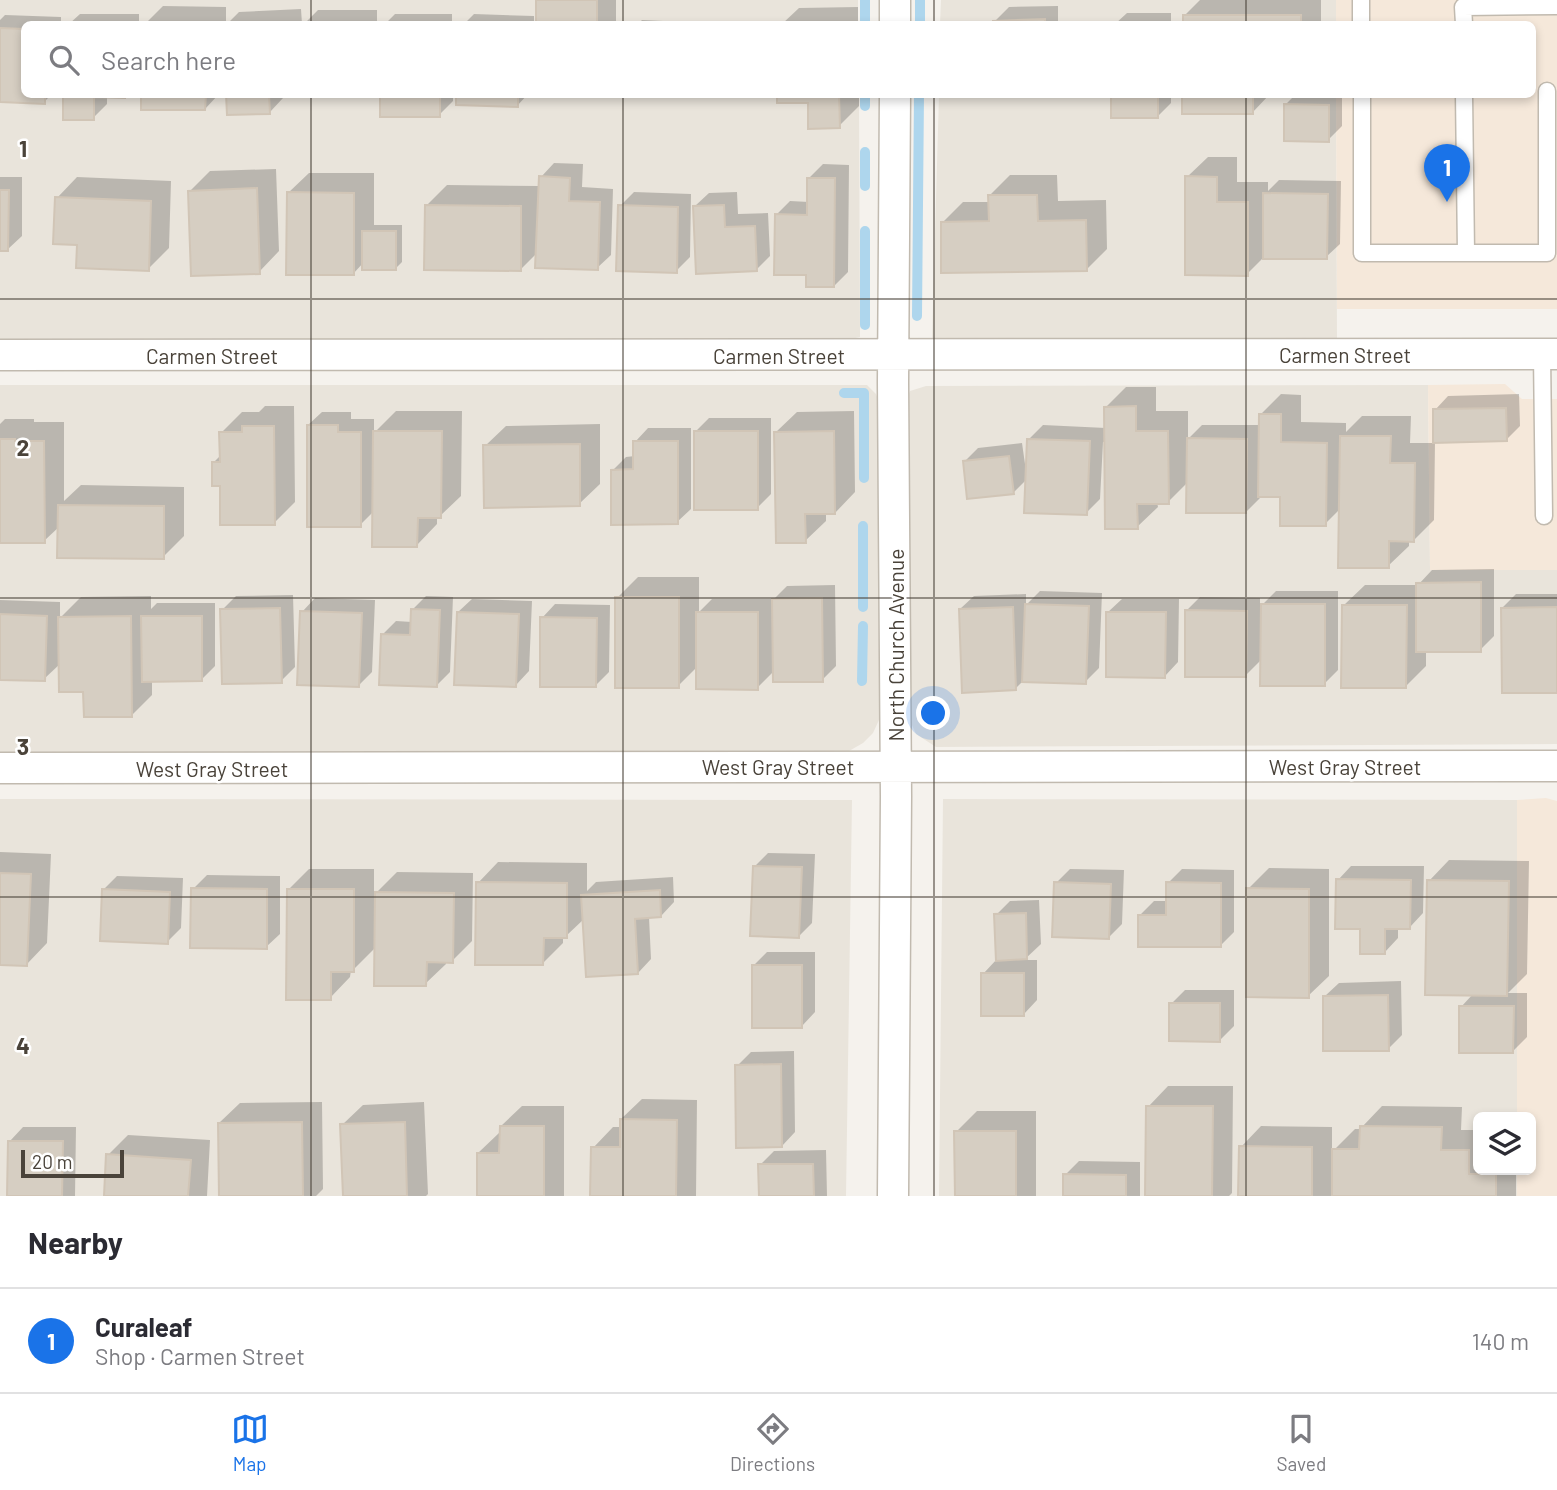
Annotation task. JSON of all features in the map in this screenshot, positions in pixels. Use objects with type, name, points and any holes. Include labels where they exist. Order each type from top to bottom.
[{"type":"street","points":[[895,0],[895,21]]},
{"type":"street","name":"North Church Avenue","points":[[893,1196],[896,766],[895,98]]},
{"type":"street","name":"Carmen Street","points":[[0,355],[1550,354]]},
{"type":"street","name":"West Gray Street","points":[[0,768],[1557,766]]},
{"type":"lane","points":[[1361,0],[1361,21]]},
{"type":"lane","points":[[1464,21],[1463,7],[1557,6]]},
{"type":"lane","points":[[1362,98],[1362,253],[1547,253],[1545,91]]},
{"type":"lane","points":[[1464,98],[1466,253]]},
{"type":"lane","points":[[1544,516],[1550,354]]},
{"type":"shaded area","points":[[0,0],[858,0],[858,21],[21,21],[21,98],[859,98],[860,337],[847,340],[0,340]]},
{"type":"shaded area","points":[[941,0],[1336,0],[1336,21],[940,21]]},
{"type":"shaded area","points":[[1336,0],[1557,0],[1557,309],[1337,309],[1336,98],[1536,98],[1536,21],[1336,21]]},
{"type":"shaded area","points":[[939,98],[1336,98],[1337,340],[932,339]]},
{"type":"shaded area","points":[[1505,384],[1522,399],[1557,399],[1557,570],[1430,570],[1428,385]]},
{"type":"shaded area","points":[[0,385],[867,385],[876,394],[880,404],[879,720],[873,733],[849,751],[0,752]]},
{"type":"shaded area","points":[[1428,385],[1430,569],[1557,570],[1557,744],[936,747],[916,734],[908,716],[906,402],[910,391],[926,386]]},
{"type":"shaded area","points":[[1546,798],[1557,801],[1557,1196],[1517,1196],[1517,1175],[1536,1175],[1536,1112],[1517,1112],[1517,800]]},
{"type":"shaded area","points":[[0,799],[852,800],[846,1196],[0,1196]]},
{"type":"shaded area","points":[[943,799],[1517,800],[1517,1112],[1473,1112],[1473,1175],[1517,1175],[1517,1196],[939,1196]]},
{"type":"building","points":[[536,0],[597,0],[597,21],[536,21]]},
{"type":"building","points":[[1183,15],[1301,15],[1301,21],[1183,21]]},
{"type":"building","points":[[1045,19],[1045,21],[993,21]]},
{"type":"building","points":[[0,28],[21,29],[21,98],[45,98],[45,104],[0,102]]},
{"type":"building","points":[[63,98],[94,98],[94,120],[63,120]]},
{"type":"building","points":[[141,98],[206,98],[205,110],[141,110]]},
{"type":"building","points":[[226,98],[269,98],[270,114],[227,115]]},
{"type":"building","points":[[380,98],[440,98],[440,117],[380,117]]},
{"type":"building","points":[[456,98],[518,98],[518,107],[456,105]]},
{"type":"building","points":[[777,98],[839,98],[840,128],[808,129],[808,103],[777,103]]},
{"type":"building","points":[[1111,98],[1158,98],[1158,118],[1111,118]]},
{"type":"building","points":[[1182,98],[1253,98],[1253,114],[1182,114]]},
{"type":"building","points":[[1284,104],[1329,105],[1329,142],[1284,141]]},
{"type":"building","points":[[539,176],[570,178],[569,201],[600,202],[598,270],[535,268]]},
{"type":"building","points":[[1185,176],[1217,177],[1217,202],[1248,202],[1248,276],[1185,275]]},
{"type":"building","points":[[807,178],[835,178],[834,287],[806,287],[806,275],[774,275],[775,214],[807,215]]},
{"type":"building","points":[[257,188],[260,274],[191,276],[188,191]]},
{"type":"building","points":[[0,190],[9,190],[8,251],[0,251]]},
{"type":"building","points":[[287,192],[354,193],[354,275],[286,275]]},
{"type":"building","points":[[1263,193],[1328,194],[1327,259],[1263,259]]},
{"type":"building","points":[[988,195],[1037,195],[1038,221],[1086,220],[1087,271],[941,273],[941,222],[989,221]]},
{"type":"building","points":[[55,197],[151,201],[149,271],[76,268],[77,245],[53,244]]},
{"type":"building","points":[[425,205],[521,206],[521,271],[424,270]]},
{"type":"building","points":[[618,205],[678,207],[677,273],[616,271]]},
{"type":"building","points":[[724,205],[725,227],[755,226],[757,271],[696,274],[693,206]]},
{"type":"building","points":[[362,231],[396,231],[396,270],[362,270]]},
{"type":"building","points":[[1136,406],[1136,431],[1168,431],[1169,504],[1137,504],[1138,529],[1105,529],[1104,407]]},
{"type":"building","points":[[1506,408],[1507,441],[1433,443],[1433,409]]},
{"type":"building","points":[[1259,414],[1281,414],[1281,442],[1327,443],[1326,526],[1280,526],[1280,497],[1258,497]]},
{"type":"building","points":[[307,425],[338,425],[338,432],[361,432],[361,527],[307,527]]},
{"type":"building","points":[[242,426],[274,426],[275,525],[220,525],[220,486],[212,486],[212,462],[220,462],[219,432],[242,432]]},
{"type":"building","points":[[373,431],[442,431],[441,518],[418,518],[417,547],[372,547]]},
{"type":"building","points":[[694,431],[758,431],[758,510],[694,510]]},
{"type":"building","points":[[834,431],[835,514],[805,514],[806,543],[776,543],[774,432]]},
{"type":"building","points":[[1340,436],[1391,436],[1390,463],[1415,463],[1414,542],[1389,541],[1389,568],[1338,568]]},
{"type":"building","points":[[1187,438],[1247,439],[1246,513],[1186,513]]},
{"type":"building","points":[[0,439],[44,441],[45,543],[0,543]]},
{"type":"building","points":[[1027,439],[1090,441],[1087,515],[1024,513]]},
{"type":"building","points":[[633,441],[678,441],[678,524],[611,525],[611,470],[633,469]]},
{"type":"building","points":[[580,444],[580,506],[484,508],[483,445]]},
{"type":"building","points":[[1009,456],[1014,494],[967,499],[963,461]]},
{"type":"building","points":[[58,505],[164,506],[164,559],[57,558]]},
{"type":"building","points":[[1481,582],[1481,652],[1416,652],[1416,583]]},
{"type":"building","points":[[615,597],[679,597],[679,688],[615,688]]},
{"type":"building","points":[[822,598],[823,682],[773,682],[772,599]]},
{"type":"building","points":[[1025,604],[1089,606],[1086,684],[1022,682]]},
{"type":"building","points":[[1261,604],[1325,604],[1325,686],[1260,686]]},
{"type":"building","points":[[1342,605],[1407,605],[1406,688],[1341,688]]},
{"type":"building","points":[[1013,607],[1016,690],[962,693],[959,609]]},
{"type":"building","points":[[1557,607],[1557,693],[1502,693],[1501,608]]},
{"type":"building","points":[[280,608],[282,683],[222,684],[220,609]]},
{"type":"building","points":[[411,609],[440,610],[437,687],[379,685],[381,634],[410,635]]},
{"type":"building","points":[[1185,610],[1247,611],[1246,677],[1185,677]]},
{"type":"building","points":[[300,611],[362,613],[359,687],[297,685]]},
{"type":"building","points":[[457,612],[519,614],[516,687],[454,685]]},
{"type":"building","points":[[696,612],[758,612],[758,690],[696,689]]},
{"type":"building","points":[[1106,612],[1166,612],[1165,678],[1106,677]]},
{"type":"building","points":[[0,614],[47,616],[45,681],[0,680]]},
{"type":"building","points":[[131,616],[132,717],[84,717],[83,692],[59,692],[58,617]]},
{"type":"building","points":[[141,616],[202,616],[202,681],[142,682]]},
{"type":"building","points":[[540,617],[597,618],[596,687],[540,687]]},
{"type":"building","points":[[753,866],[802,867],[799,938],[750,936]]},
{"type":"building","points":[[0,873],[31,874],[27,966],[0,965]]},
{"type":"building","points":[[1336,879],[1411,880],[1410,929],[1385,929],[1385,954],[1360,954],[1360,929],[1335,929]]},
{"type":"building","points":[[1427,880],[1509,881],[1507,996],[1425,995]]},
{"type":"building","points":[[476,882],[567,883],[567,938],[544,938],[543,965],[475,965]]},
{"type":"building","points":[[1054,882],[1111,884],[1109,939],[1052,937]]},
{"type":"building","points":[[1166,882],[1221,883],[1221,947],[1138,947],[1138,915],[1166,915]]},
{"type":"building","points":[[191,888],[267,889],[267,949],[190,948]]},
{"type":"building","points":[[1246,888],[1309,889],[1309,998],[1246,997]]},
{"type":"building","points":[[102,889],[170,892],[168,944],[100,941]]},
{"type":"building","points":[[287,889],[354,889],[354,972],[331,972],[331,1000],[286,1000]]},
{"type":"building","points":[[660,890],[661,917],[635,919],[638,974],[586,977],[581,895]]},
{"type":"building","points":[[375,892],[454,893],[453,963],[427,962],[426,986],[374,986]]},
{"type":"building","points":[[1026,913],[1027,959],[996,961],[994,914]]},
{"type":"building","points":[[752,965],[802,965],[802,1028],[752,1028]]},
{"type":"building","points":[[981,973],[1024,973],[1024,1016],[981,1016]]},
{"type":"building","points":[[1388,995],[1389,1051],[1323,1051],[1323,996]]},
{"type":"building","points":[[1169,1003],[1220,1003],[1220,1042],[1169,1041]]},
{"type":"building","points":[[1459,1006],[1514,1006],[1513,1053],[1459,1053]]},
{"type":"building","points":[[781,1064],[782,1147],[736,1148],[735,1065]]},
{"type":"building","points":[[1146,1106],[1213,1106],[1212,1196],[1145,1196]]},
{"type":"building","points":[[620,1119],[677,1120],[676,1196],[590,1196],[591,1147],[620,1147]]},
{"type":"building","points":[[302,1122],[303,1196],[219,1196],[218,1123]]},
{"type":"building","points":[[405,1122],[407,1196],[343,1196],[340,1124]]},
{"type":"building","points":[[500,1126],[544,1126],[544,1196],[477,1196],[477,1153],[499,1153]]},
{"type":"building","points":[[1360,1126],[1442,1127],[1441,1150],[1469,1150],[1469,1174],[1496,1175],[1496,1196],[1332,1196],[1332,1149],[1359,1149]]},
{"type":"building","points":[[954,1131],[1016,1131],[1016,1196],[955,1196]]},
{"type":"building","points":[[8,1141],[63,1141],[62,1196],[7,1196]]},
{"type":"building","points":[[1239,1146],[1312,1147],[1312,1196],[1238,1196]]},
{"type":"building","points":[[106,1154],[191,1160],[188,1196],[104,1196]]},
{"type":"building","points":[[758,1164],[813,1164],[814,1196],[759,1196]]},
{"type":"building","points":[[1063,1174],[1126,1175],[1126,1196],[1063,1196]]},
{"type":"waterway","points":[[865,0],[865,21]]},
{"type":"waterway","points":[[920,0],[920,21]]},
{"type":"waterway","points":[[865,98],[865,106]]},
{"type":"waterway","points":[[917,316],[919,98]]},
{"type":"waterway","points":[[865,152],[865,186]]},
{"type":"waterway","points":[[865,231],[865,325]]},
{"type":"waterway","points":[[844,393],[864,393],[864,478]]},
{"type":"waterway","points":[[863,526],[863,607]]},
{"type":"waterway","points":[[862,681],[863,626]]},
{"type":"place","name":"Curaleaf","points":[[1447,202]]}]
